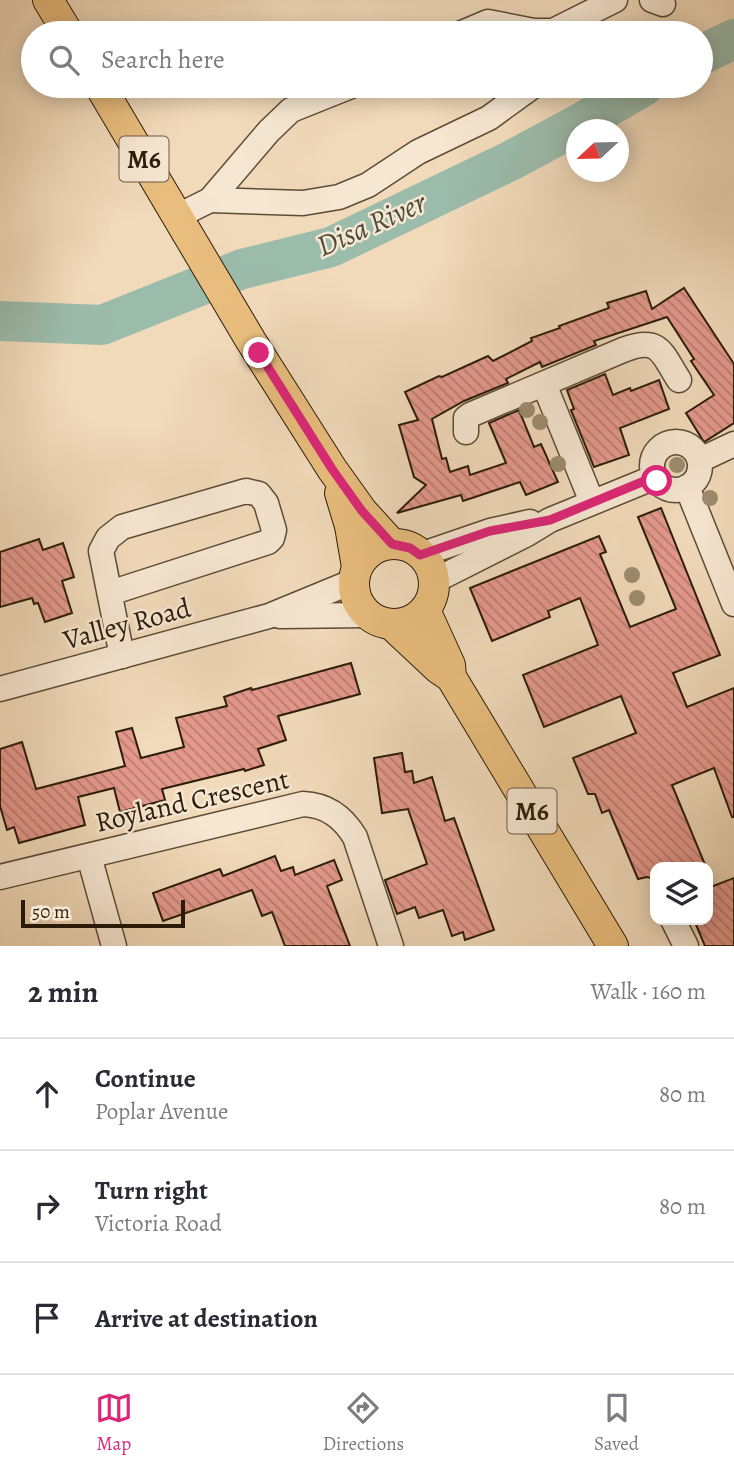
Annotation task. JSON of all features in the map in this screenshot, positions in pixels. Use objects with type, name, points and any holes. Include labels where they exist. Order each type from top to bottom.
[{"type":"main road","points":[[48,0],[61,21]]},
{"type":"main road","name":"M6","points":[[107,98],[251,341],[332,469],[362,511],[392,544],[410,548],[420,555]]},
{"type":"main road","name":"M6","points":[[332,469],[350,526],[355,593],[360,606],[451,677],[613,946]]},
{"type":"main road","points":[[355,574],[365,556],[392,544]]},
{"type":"main road","points":[[380,620],[403,623],[414,619],[425,610],[430,601],[434,581],[420,555]]},
{"type":"main road","name":"M6","points":[[425,610],[450,665],[451,677]]},
{"type":"street","points":[[573,21],[615,0]]},
{"type":"street","points":[[183,224],[210,201],[290,110],[320,98]]},
{"type":"street","points":[[210,201],[303,203],[339,197],[368,185],[418,152],[489,118],[516,98]]},
{"type":"street","points":[[466,432],[466,418],[470,415],[643,344],[660,350],[679,380]]},
{"type":"street","points":[[544,384],[592,502]]},
{"type":"street","points":[[674,442],[689,445],[695,450],[700,460],[700,470],[698,477],[687,488],[668,489],[654,477],[653,460],[660,448],[674,442]]},
{"type":"street","points":[[700,460],[734,444]]},
{"type":"street","points":[[434,581],[550,520],[654,477]]},
{"type":"street","points":[[687,488],[734,604]]},
{"type":"street","points":[[110,593],[268,542],[274,530],[266,503],[259,494],[246,491],[122,527],[108,538],[101,551],[122,656]]},
{"type":"street","points":[[420,555],[490,531],[550,520]]},
{"type":"street","name":"Valley Road","points":[[0,689],[269,616],[355,574]]},
{"type":"street","name":"Valley Road","points":[[269,616],[380,620]]},
{"type":"street","name":"Royland Crescent","points":[[0,877],[303,804],[317,804],[330,810],[347,824],[355,837],[391,946]]},
{"type":"street","points":[[89,856],[114,946]]},
{"type":"street","points":[[676,925],[686,946]]},
{"type":"building","points":[[684,288],[734,364],[734,423],[704,442],[686,413],[714,395],[691,361],[694,359],[667,317],[594,341],[596,345],[542,367],[540,362],[506,379],[508,383],[464,401],[432,419],[442,459],[446,458],[450,472],[468,466],[470,475],[506,463],[489,423],[519,410],[534,447],[541,444],[558,482],[526,495],[520,482],[463,501],[461,495],[397,513],[426,485],[414,477],[399,425],[418,420],[405,392],[488,356],[493,361],[532,341],[531,338],[609,308],[607,303],[646,291],[652,309]]},
{"type":"building","points":[[605,374],[613,395],[659,380],[669,409],[620,428],[629,455],[594,467],[571,410],[574,409],[567,390]]},
{"type":"building","points":[[661,508],[720,655],[673,673],[687,707],[734,688],[734,817],[714,768],[672,785],[704,862],[650,862],[650,878],[638,879],[609,810],[602,813],[595,794],[588,794],[573,758],[636,733],[621,696],[544,727],[523,675],[598,645],[580,598],[548,611],[550,617],[492,641],[470,588],[599,536],[606,552],[600,554],[630,627],[676,609],[638,517]]},
{"type":"building","points":[[39,539],[43,550],[63,543],[74,577],[62,581],[72,613],[45,622],[38,603],[34,604],[32,598],[0,607],[0,552]]},
{"type":"building","points":[[351,663],[360,694],[278,716],[286,740],[258,749],[264,765],[162,789],[165,800],[120,812],[114,788],[78,797],[85,825],[19,843],[14,827],[7,830],[0,806],[0,749],[22,742],[36,789],[125,766],[116,732],[132,728],[141,758],[184,747],[176,718],[227,706],[224,697],[251,688],[252,690]]},
{"type":"building","points":[[402,753],[405,772],[412,771],[414,783],[432,777],[445,821],[454,818],[494,930],[465,940],[463,932],[452,936],[443,910],[419,918],[415,907],[397,914],[385,880],[427,864],[408,809],[382,813],[374,758]]},
{"type":"building","points":[[275,856],[281,871],[293,867],[295,875],[334,860],[342,880],[327,886],[350,946],[285,946],[272,912],[262,916],[252,890],[163,921],[153,893],[220,869],[223,876]]},
{"type":"building","points":[[734,878],[734,946],[705,946],[696,925],[713,925],[713,886]]},
{"type":"waterway","name":"Disa River","points":[[713,49],[734,39]]},
{"type":"waterway","name":"Disa River","points":[[0,321],[102,325],[242,269],[331,247],[510,161],[623,98]]},
{"type":"route","points":[[259,353],[332,469],[362,511],[392,544],[410,548],[420,555],[490,531],[550,520],[654,477],[657,481]]}]
